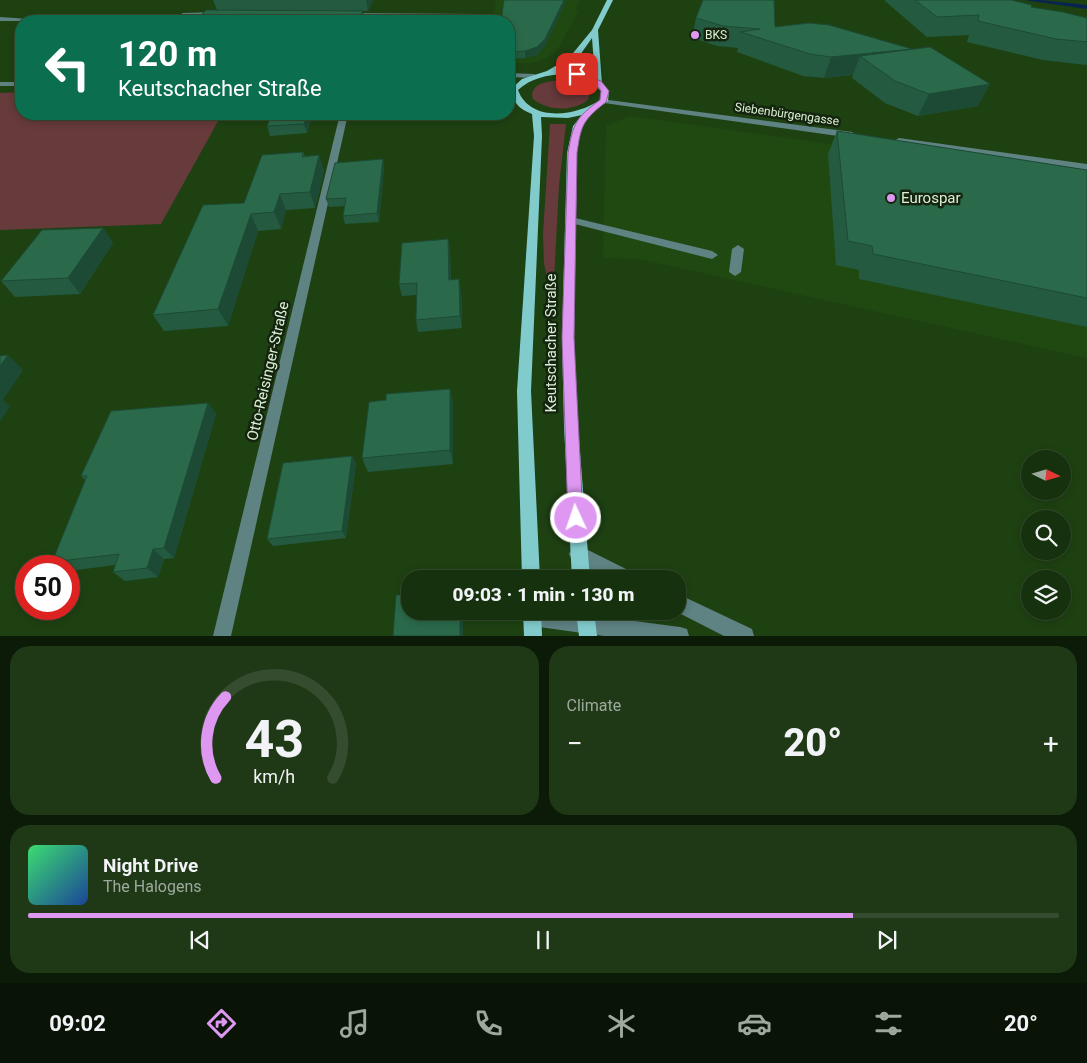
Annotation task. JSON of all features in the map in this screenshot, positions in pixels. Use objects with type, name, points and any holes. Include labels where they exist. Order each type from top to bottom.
[{"type":"main road","name":"Keutschacher Straße","points":[[549,73],[572,60],[595,30],[610,0]]},
{"type":"main road","points":[[595,30],[599,83],[605,91],[604,100]]},
{"type":"main road","name":"Keutschacher Straße","points":[[515,87],[534,76],[549,73],[577,74],[599,83]]},
{"type":"main road","name":"Keutschacher Straße","points":[[515,98],[523,106],[536,113],[564,116],[590,111]]},
{"type":"main road","name":"Keutschacher Straße","points":[[580,570],[568,338],[572,153],[577,126],[590,111],[604,100]]},
{"type":"main road","name":"Keutschacher Straße","points":[[530,570],[524,390],[538,136],[536,113]]},
{"type":"main road","points":[[532,620],[533,636]]},
{"type":"street","points":[[188,15],[223,14]]},
{"type":"street","points":[[0,19],[15,20]]},
{"type":"street","points":[[515,76],[534,76]]},
{"type":"street","points":[[0,84],[15,84]]},
{"type":"street","name":"Siebenbürgengasse","points":[[604,100],[861,136]]},
{"type":"street","name":"Otto-Reisinger-Straße","points":[[222,636],[343,120]]},
{"type":"street","points":[[890,140],[1087,167]]},
{"type":"street","points":[[571,220],[712,254]]},
{"type":"street","points":[[735,272],[738,249]]},
{"type":"street","points":[[578,554],[610,570]]},
{"type":"street","points":[[686,607],[745,636]]},
{"type":"street","points":[[569,620],[680,636]]},
{"type":"shaded area","points":[[496,0],[580,0],[575,9],[578,12],[558,49],[547,58],[532,63],[515,64],[515,15],[493,15]]},
{"type":"shaded area","points":[[563,80],[578,83],[587,88],[590,91],[588,100],[575,107],[553,108],[533,99],[532,93],[537,86],[547,82]]},
{"type":"shaded area","points":[[15,92],[15,120],[219,120],[161,224],[0,230],[0,93]]},
{"type":"shaded area","points":[[630,116],[1087,180],[1087,358],[639,259],[603,258],[606,126]]},
{"type":"shaded area","points":[[550,124],[566,124],[559,185],[553,299],[551,298],[544,263],[543,234]]},
{"type":"building","points":[[504,0],[564,0],[545,39],[537,47],[525,51],[515,52],[515,15],[502,15]]},
{"type":"building","points":[[703,0],[774,0],[775,27],[809,23],[829,25],[912,49],[831,57],[810,54],[741,32],[760,29],[723,26],[696,18]]},
{"type":"building","points":[[915,0],[1011,0],[1032,5],[1031,7],[1063,12],[1087,18],[1087,42],[1056,39],[978,21],[979,15],[937,17]]},
{"type":"building","points":[[206,10],[363,11],[361,15],[201,15]]},
{"type":"building","points":[[930,47],[990,84],[929,94],[895,81],[860,56]]},
{"type":"building","points":[[270,120],[306,120],[304,124],[267,126]]},
{"type":"building","points":[[837,131],[1087,170],[1087,298],[873,254],[872,246],[848,241]]},
{"type":"building","points":[[303,152],[302,157],[319,155],[310,192],[280,194],[274,212],[251,214],[218,309],[153,315],[203,205],[244,203],[262,155]]},
{"type":"building","points":[[383,159],[377,213],[343,216],[346,198],[326,199],[335,163]]},
{"type":"building","points":[[103,228],[68,278],[1,281],[42,230]]},
{"type":"building","points":[[448,239],[449,280],[459,279],[460,316],[416,320],[417,283],[399,284],[402,243]]},
{"type":"building","points":[[8,355],[0,366],[0,356]]},
{"type":"building","points":[[450,389],[450,450],[362,458],[369,402],[386,400],[386,394]]},
{"type":"building","points":[[208,403],[164,548],[153,549],[147,568],[113,572],[119,554],[80,559],[80,555],[55,555],[87,476],[81,476],[111,411]]},
{"type":"building","points":[[352,456],[342,531],[267,539],[283,463]]},
{"type":"building","points":[[396,595],[401,595],[401,620],[460,620],[460,636],[393,636]]},
{"type":"waterway","points":[[1027,0],[1087,7]]},
{"type":"place","name":"BKS","points":[[695,35]]},
{"type":"place","name":"Eurospar","points":[[891,198]]},
{"type":"route","points":[[576,518],[568,338],[572,153],[577,126],[590,111],[604,100],[605,91],[599,83],[577,74]]}]
